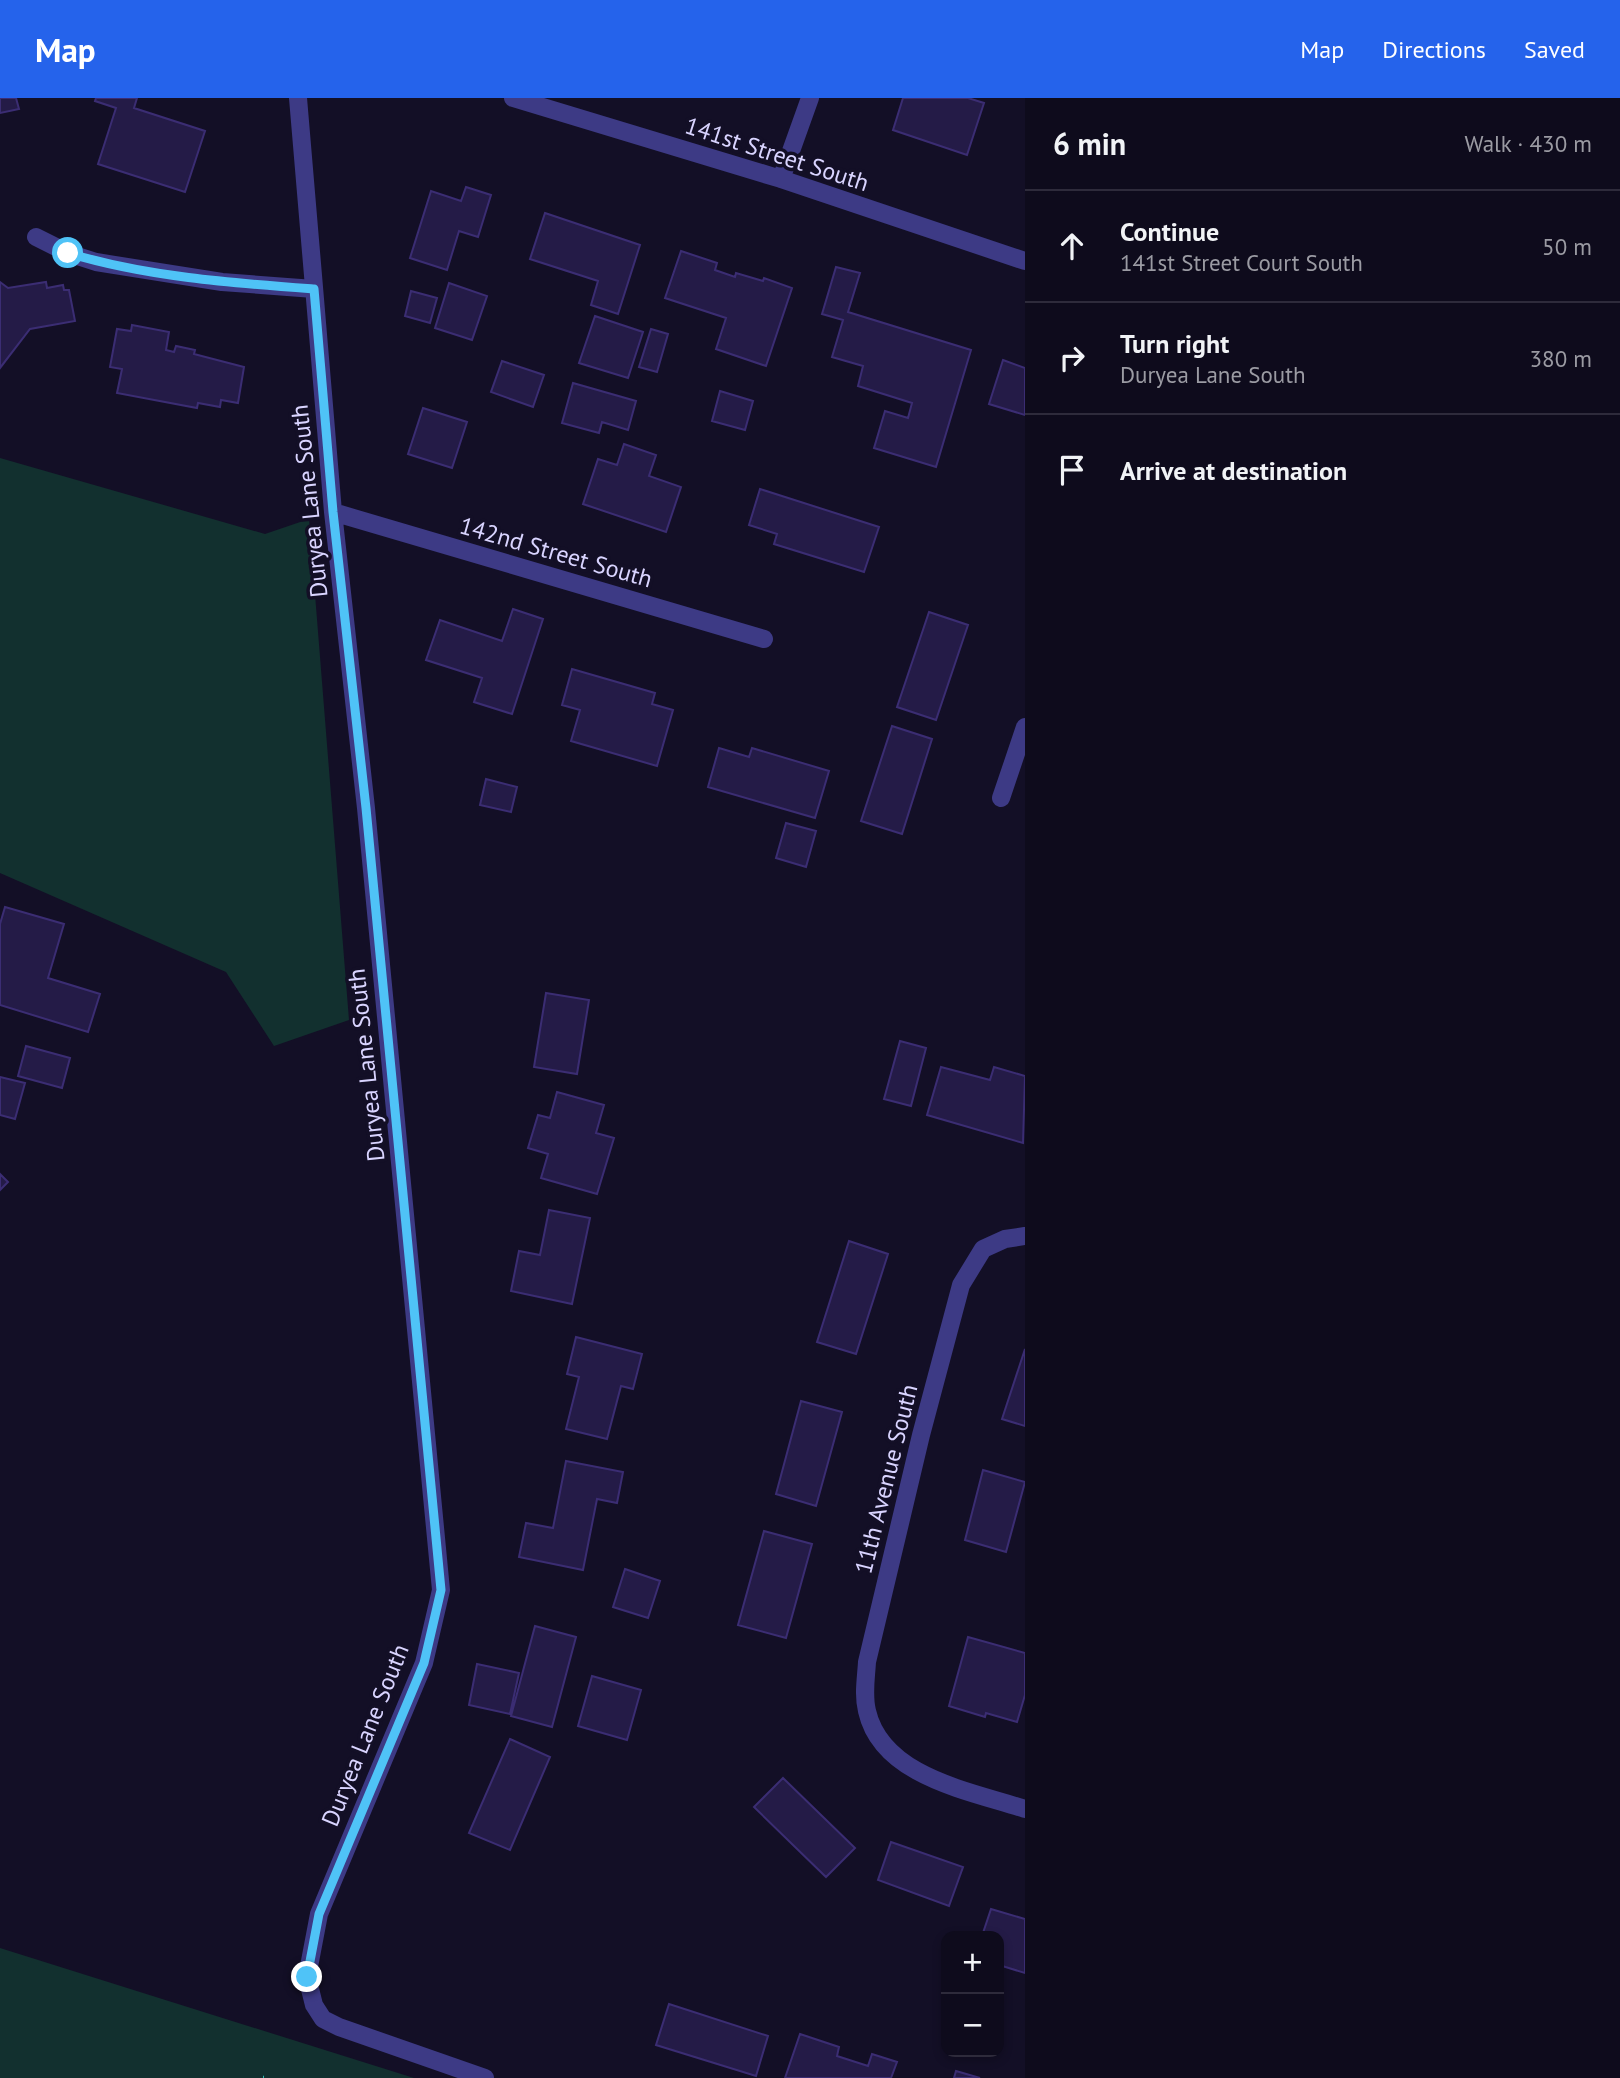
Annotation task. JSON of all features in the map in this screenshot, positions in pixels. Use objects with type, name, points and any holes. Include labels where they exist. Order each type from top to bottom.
[{"type":"street","name":"Duryea Lane South","points":[[298,98],[333,512],[366,808],[441,1590],[424,1663],[319,1914],[307,1977],[314,2005],[323,2019],[338,2027],[485,2078]]},
{"type":"street","name":"141st Street South","points":[[513,98],[781,179],[1025,261]]},
{"type":"street","points":[[781,179],[810,98]]},
{"type":"street","points":[[36,237],[68,253],[96,262],[222,282],[314,289]]},
{"type":"street","name":"142nd Street South","points":[[333,512],[764,639]]},
{"type":"street","points":[[1001,798],[1025,727]]},
{"type":"street","name":"11th Avenue South","points":[[1025,1236],[1005,1239],[983,1249],[961,1285],[921,1435],[867,1662],[865,1695],[867,1713],[888,1752],[907,1766],[930,1778],[1025,1809]]},
{"type":"green space","points":[[0,458],[265,534],[309,519],[349,1020],[274,1046],[226,972],[0,873]]},
{"type":"green space","points":[[0,1948],[414,2078],[0,2078]]},
{"type":"building","points":[[0,98],[16,98],[19,109],[0,113]]},
{"type":"building","points":[[96,98],[137,98],[134,108],[205,131],[185,192],[98,164],[116,108],[95,101]]},
{"type":"building","points":[[903,98],[968,98],[984,103],[967,155],[893,130]]},
{"type":"building","points":[[466,187],[491,195],[478,237],[459,231],[447,270],[410,258],[431,191],[461,201]]},
{"type":"building","points":[[545,213],[640,245],[618,314],[591,305],[598,281],[530,259]]},
{"type":"building","points":[[681,251],[717,263],[715,270],[735,277],[736,273],[763,281],[764,278],[792,288],[766,366],[716,349],[726,318],[665,298]]},
{"type":"building","points":[[836,267],[860,273],[848,312],[971,350],[936,467],[874,448],[885,411],[908,418],[912,403],[858,386],[863,366],[832,357],[843,320],[822,314]]},
{"type":"building","points":[[0,282],[8,288],[46,282],[47,288],[63,285],[64,290],[69,290],[75,321],[30,329],[0,368]]},
{"type":"building","points":[[449,283],[487,296],[472,340],[435,328]]},
{"type":"building","points":[[411,291],[437,298],[430,323],[405,316]]},
{"type":"building","points":[[595,316],[643,332],[628,378],[579,363]]},
{"type":"building","points":[[132,325],[169,332],[166,350],[174,352],[176,346],[195,350],[194,354],[244,367],[238,403],[221,400],[220,407],[198,403],[197,408],[117,393],[122,369],[110,367],[117,329],[131,331]]},
{"type":"building","points":[[651,329],[668,334],[657,372],[639,367]]},
{"type":"building","points":[[1003,360],[1025,368],[1025,415],[989,404]]},
{"type":"building","points":[[502,361],[544,375],[533,407],[491,392]]},
{"type":"building","points":[[573,383],[636,401],[628,430],[602,422],[599,433],[562,423]]},
{"type":"building","points":[[720,391],[753,401],[745,430],[712,421]]},
{"type":"building","points":[[423,408],[467,422],[452,468],[408,454]]},
{"type":"building","points":[[624,444],[656,455],[649,476],[681,487],[666,532],[583,504],[598,459],[617,465]]},
{"type":"building","points":[[760,489],[879,527],[864,572],[774,544],[777,534],[749,525]]},
{"type":"building","points":[[513,609],[543,619],[512,714],[474,702],[482,678],[426,660],[440,620],[502,641]]},
{"type":"building","points":[[929,612],[968,625],[936,720],[897,707]]},
{"type":"building","points":[[572,669],[655,693],[652,704],[673,710],[657,766],[571,741],[580,710],[562,705]]},
{"type":"building","points":[[892,726],[932,739],[902,834],[861,821]]},
{"type":"building","points":[[719,748],[749,757],[752,748],[829,771],[815,818],[708,787]]},
{"type":"building","points":[[486,779],[517,787],[511,812],[480,805]]},
{"type":"building","points":[[786,823],[816,831],[806,867],[776,858]]},
{"type":"building","points":[[5,907],[64,924],[48,978],[100,994],[88,1032],[0,1005],[0,924]]},
{"type":"building","points":[[546,993],[589,1000],[577,1074],[534,1067]]},
{"type":"building","points":[[900,1041],[926,1048],[911,1106],[884,1099]]},
{"type":"building","points":[[26,1046],[70,1058],[62,1088],[18,1076]]},
{"type":"building","points":[[941,1067],[990,1080],[994,1067],[1025,1076],[1023,1143],[927,1115]]},
{"type":"building","points":[[0,1077],[25,1083],[15,1119],[0,1115]]},
{"type":"building","points":[[557,1092],[604,1105],[596,1133],[614,1138],[597,1194],[541,1178],[548,1154],[528,1148],[538,1115],[550,1118]]},
{"type":"building","points":[[0,1174],[8,1182],[0,1190]]},
{"type":"building","points":[[549,1210],[590,1218],[572,1304],[511,1291],[519,1251],[540,1255]]},
{"type":"building","points":[[849,1241],[888,1254],[856,1354],[817,1342]]},
{"type":"building","points":[[576,1337],[642,1354],[633,1389],[621,1386],[607,1439],[566,1429],[579,1377],[567,1374]]},
{"type":"building","points":[[1025,1349],[1025,1426],[1002,1419]]},
{"type":"building","points":[[801,1401],[842,1412],[816,1506],[776,1494]]},
{"type":"building","points":[[566,1461],[623,1472],[617,1503],[597,1499],[583,1570],[519,1557],[526,1523],[553,1528]]},
{"type":"building","points":[[983,1470],[1025,1482],[1006,1552],[965,1540]]},
{"type":"building","points":[[764,1531],[812,1544],[786,1638],[738,1625]]},
{"type":"building","points":[[625,1569],[660,1581],[648,1618],[613,1607]]},
{"type":"building","points":[[535,1626],[576,1637],[552,1727],[511,1716]]},
{"type":"building","points":[[968,1637],[1025,1653],[1025,1695],[1017,1722],[986,1713],[985,1717],[949,1706]]},
{"type":"building","points":[[477,1664],[519,1673],[510,1714],[469,1705]]},
{"type":"building","points":[[592,1676],[641,1690],[627,1740],[578,1726]]},
{"type":"building","points":[[510,1739],[550,1757],[510,1850],[469,1833]]},
{"type":"building","points":[[783,1778],[855,1848],[826,1877],[754,1807]]},
{"type":"building","points":[[891,1842],[963,1867],[949,1906],[878,1880]]},
{"type":"building","points":[[991,1909],[1025,1919],[1025,1973],[1004,1967],[1004,1931],[984,1931]]},
{"type":"building","points":[[669,2004],[768,2036],[756,2076],[656,2045]]},
{"type":"building","points":[[800,2034],[839,2047],[837,2056],[868,2066],[872,2054],[897,2062],[891,2078],[785,2078]]},
{"type":"building","points":[[956,2071],[980,2078],[954,2078]]},
{"type":"route","points":[[68,253],[96,262],[222,282],[314,289],[333,512],[366,808],[441,1590],[424,1663],[319,1914],[307,1977]]}]
